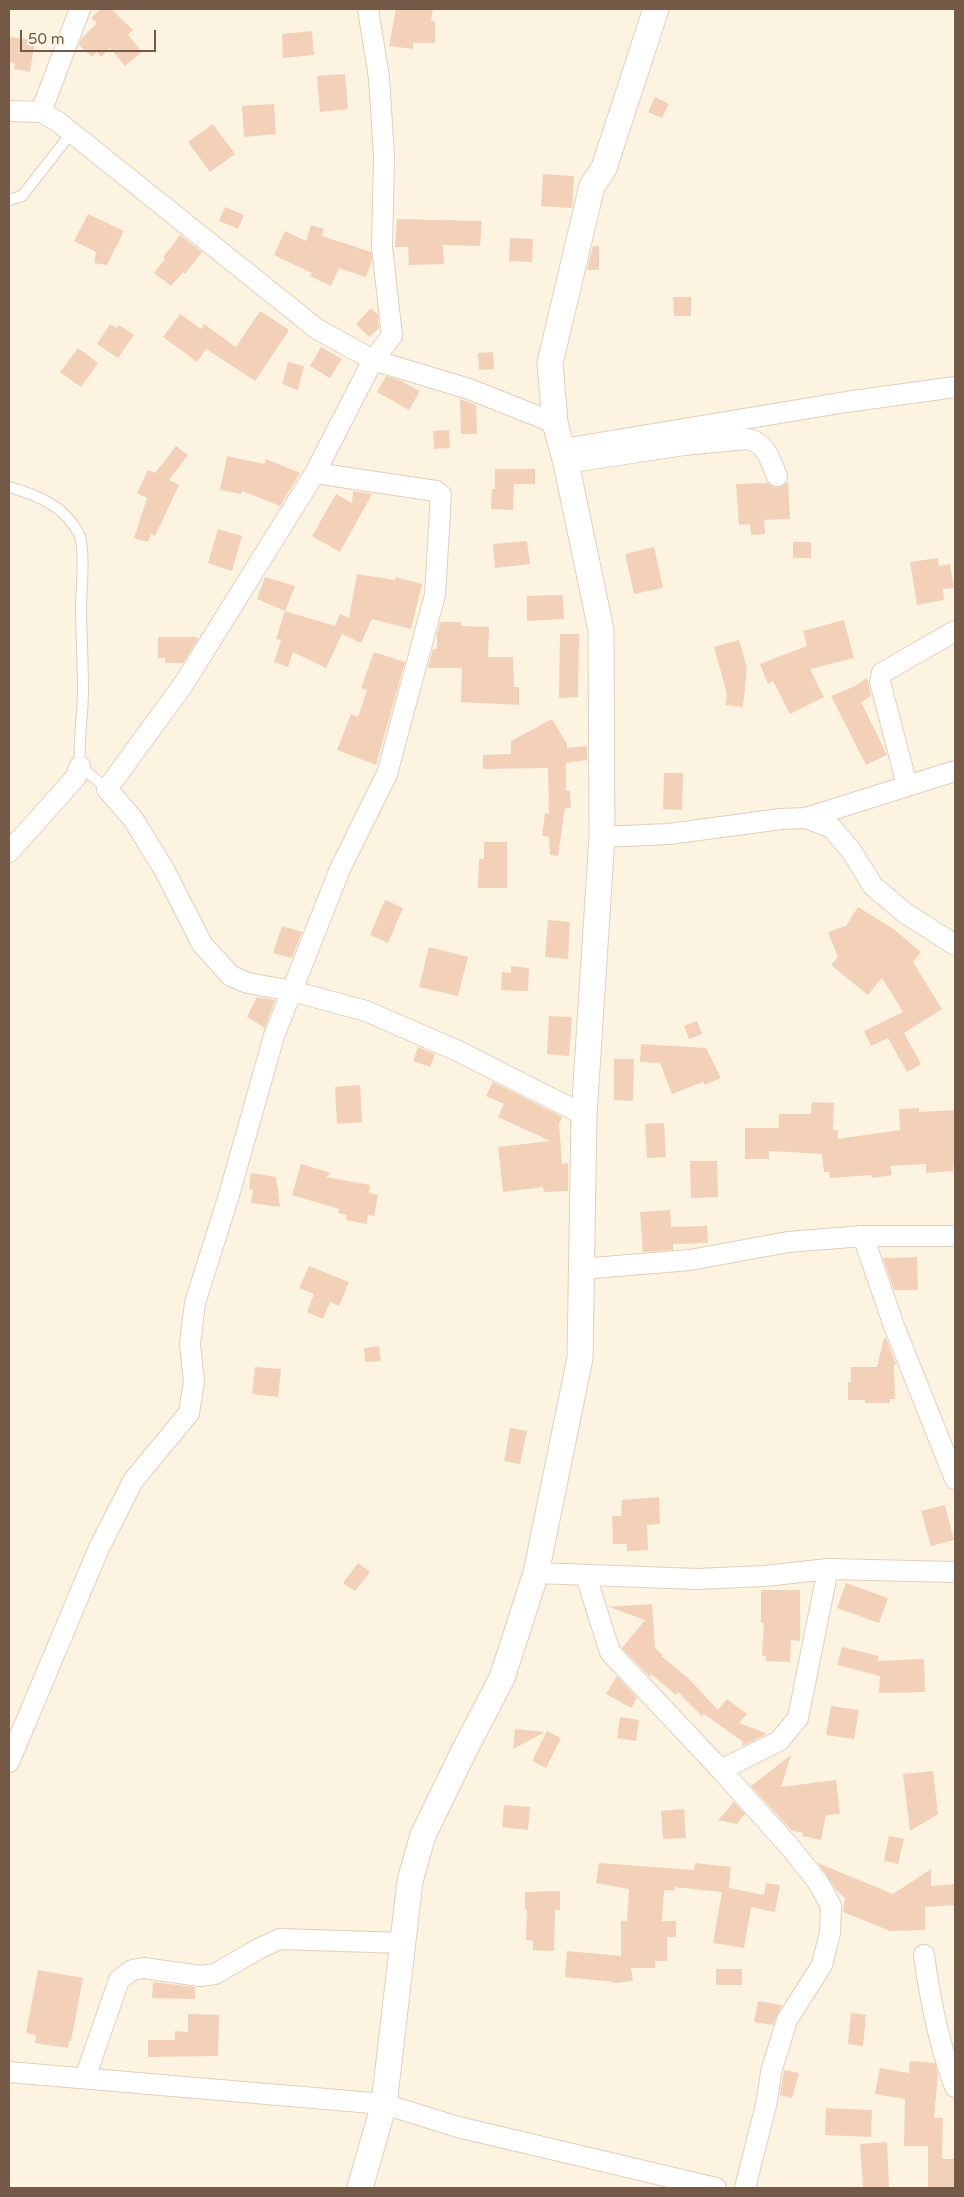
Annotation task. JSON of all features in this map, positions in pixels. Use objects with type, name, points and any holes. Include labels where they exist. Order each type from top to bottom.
[{"type":"street","points":[[41,112],[80,9]]},
{"type":"street","points":[[368,9],[379,78],[384,157],[382,246],[392,336],[374,360],[315,472],[183,685],[107,789],[133,819],[165,871],[202,944],[231,976],[248,983],[292,991],[366,1011],[458,1052],[584,1115]]},
{"type":"street","points":[[360,2188],[384,2104],[410,1881],[423,1835],[502,1678],[536,1573],[580,1358],[584,1115],[602,837],[601,630],[565,456],[555,423],[550,363],[592,186],[604,168],[656,9]]},
{"type":"street","points":[[9,112],[41,112],[72,132],[317,329],[374,360],[469,389],[555,423]]},
{"type":"street","points":[[565,456],[846,402],[955,387]]},
{"type":"street","points":[[565,456],[747,439],[757,441],[765,449],[776,476]]},
{"type":"street","points":[[9,1762],[99,1548],[133,1480],[189,1413],[194,1382],[190,1344],[194,1303],[229,1195],[274,1036],[340,869],[387,774],[435,595],[441,495],[436,491],[315,472]]},
{"type":"street","points":[[907,785],[880,682],[882,673],[955,631]]},
{"type":"street","points":[[9,852],[76,777],[80,766]]},
{"type":"street","points":[[602,837],[669,834],[781,819],[806,818],[955,771]]},
{"type":"street","points":[[806,818],[832,828],[852,852],[873,886],[905,913],[955,945]]},
{"type":"street","points":[[581,1269],[690,1260],[788,1242],[863,1236],[955,1236]]},
{"type":"street","points":[[863,1236],[894,1326],[955,1479]]},
{"type":"street","points":[[536,1573],[697,1579],[765,1576],[828,1568],[955,1572]]},
{"type":"street","points":[[721,1770],[779,1741],[798,1718],[828,1568]]},
{"type":"street","points":[[586,1576],[610,1652],[721,1770],[790,1847],[818,1882],[831,1906],[830,1934],[822,1965],[787,2020],[771,2072],[767,2101],[745,2188]]},
{"type":"street","points":[[85,2078],[120,1980],[132,1970],[144,1968],[200,1976],[215,1974],[260,1948],[280,1939],[402,1943]]},
{"type":"street","points":[[924,1955],[930,1999],[946,2064],[955,2087]]},
{"type":"street","points":[[9,2072],[384,2104],[458,2127],[716,2188]]},
{"type":"lane","points":[[9,200],[22,196],[72,132]]},
{"type":"lane","points":[[9,487],[33,494],[64,512],[80,536],[82,565],[80,640],[83,690],[80,766],[107,789]]},
{"type":"building","points":[[101,9],[111,9],[133,30],[128,35],[142,52],[125,66],[110,48],[101,57],[97,52],[92,57],[79,45],[81,39],[97,23],[91,18]]},
{"type":"building","points":[[396,9],[433,9],[431,21],[435,21],[435,43],[413,43],[413,49],[389,46]]},
{"type":"building","points":[[312,31],[314,55],[283,58],[282,34]]},
{"type":"building","points":[[9,37],[35,40],[30,72],[14,69],[15,63],[9,62]]},
{"type":"building","points":[[345,74],[348,109],[320,112],[317,76]]},
{"type":"building","points":[[655,97],[669,104],[662,118],[648,112]]},
{"type":"building","points":[[274,104],[276,134],[244,137],[242,106]]},
{"type":"building","points":[[213,124],[235,154],[210,172],[188,142]]},
{"type":"building","points":[[543,174],[574,176],[572,208],[541,206]]},
{"type":"building","points":[[225,207],[244,215],[238,229],[219,221]]},
{"type":"building","points":[[88,214],[124,231],[107,265],[94,263],[96,252],[74,241]]},
{"type":"building","points":[[397,219],[482,221],[480,246],[443,245],[444,264],[409,265],[408,247],[395,247]]},
{"type":"building","points":[[311,225],[324,229],[322,236],[371,252],[372,261],[366,277],[339,268],[331,286],[310,276],[312,273],[274,255],[285,231],[306,241]]},
{"type":"building","points":[[180,235],[202,252],[185,274],[183,272],[171,286],[154,273],[165,259],[163,257]]},
{"type":"building","points":[[510,238],[533,239],[532,262],[509,261]]},
{"type":"building","points":[[593,246],[599,246],[599,270],[587,270]]},
{"type":"building","points":[[673,297],[691,297],[691,316],[674,316]]},
{"type":"building","points":[[371,308],[378,315],[379,328],[369,337],[356,324]]},
{"type":"building","points":[[260,311],[289,330],[255,381],[206,349],[197,362],[163,337],[180,314],[201,329],[204,324],[236,347]]},
{"type":"building","points":[[110,324],[117,328],[119,325],[134,335],[118,358],[97,344]]},
{"type":"building","points":[[321,347],[342,359],[330,378],[310,366]]},
{"type":"building","points":[[78,348],[98,363],[81,387],[60,372]]},
{"type":"building","points":[[493,352],[494,369],[479,370],[478,353]]},
{"type":"building","points":[[288,362],[304,366],[298,390],[282,384]]},
{"type":"building","points":[[386,376],[420,391],[409,410],[377,392]]},
{"type":"building","points":[[460,399],[476,405],[477,434],[461,434]]},
{"type":"building","points":[[449,430],[450,448],[434,449],[433,431]]},
{"type":"building","points":[[176,446],[188,455],[169,480],[179,485],[155,536],[151,534],[148,542],[134,538],[147,498],[137,493],[148,470],[155,473]]},
{"type":"building","points":[[227,456],[264,464],[266,459],[300,473],[280,506],[242,491],[241,494],[220,490]]},
{"type":"building","points":[[495,469],[535,469],[535,484],[514,484],[513,510],[491,509],[492,489],[495,489]]},
{"type":"building","points":[[788,482],[790,519],[764,520],[765,534],[751,535],[750,524],[739,525],[736,484],[768,483],[776,488]]},
{"type":"building","points":[[353,491],[372,494],[340,552],[312,536],[336,494],[352,503]]},
{"type":"building","points":[[218,529],[242,536],[232,571],[208,563]]},
{"type":"building","points":[[527,541],[530,564],[495,568],[493,544]]},
{"type":"building","points":[[793,542],[811,542],[811,558],[793,558]]},
{"type":"building","points":[[654,547],[663,588],[634,594],[625,554]]},
{"type":"building","points":[[938,558],[939,566],[950,564],[954,588],[943,589],[944,600],[917,605],[910,562]]},
{"type":"building","points":[[357,574],[395,580],[396,577],[422,584],[411,629],[372,619],[361,643],[342,634],[326,668],[293,652],[288,667],[274,662],[281,640],[276,639],[285,611],[335,626],[340,614],[349,618]]},
{"type":"building","points":[[265,577],[295,586],[285,611],[257,599]]},
{"type":"building","points":[[563,595],[564,619],[527,621],[527,596]]},
{"type":"building","points":[[844,620],[854,658],[810,669],[824,697],[790,714],[773,681],[768,684],[760,664],[807,646],[803,631]]},
{"type":"building","points":[[440,622],[461,622],[461,626],[489,627],[488,657],[513,657],[514,687],[519,687],[519,705],[461,702],[462,668],[428,668],[433,649],[437,649],[437,634]]},
{"type":"building","points":[[560,634],[579,634],[578,697],[559,698]]},
{"type":"building","points":[[158,637],[196,637],[198,639],[183,663],[165,663],[165,658],[158,658]]},
{"type":"building","points":[[739,640],[747,668],[743,707],[726,705],[727,694],[714,647]]},
{"type":"building","points":[[374,652],[405,662],[376,765],[337,750],[351,714],[358,717],[367,690],[361,688]]},
{"type":"building","points":[[867,678],[871,696],[861,702],[887,755],[866,765],[831,696],[855,686]]},
{"type":"building","points":[[552,719],[567,744],[567,748],[587,746],[587,760],[566,763],[566,791],[570,791],[571,808],[565,808],[558,856],[550,855],[549,837],[542,836],[545,813],[549,814],[548,768],[483,769],[483,755],[511,754],[511,741]]},
{"type":"building","points":[[664,773],[683,773],[682,810],[663,809]]},
{"type":"building","points":[[484,842],[507,842],[507,888],[478,888],[479,859],[484,859]]},
{"type":"building","points":[[385,900],[403,908],[388,943],[370,935]]},
{"type":"building","points":[[858,907],[895,930],[921,952],[913,962],[942,1009],[904,1033],[921,1064],[907,1072],[888,1038],[871,1046],[864,1031],[903,1012],[882,978],[868,995],[831,965],[838,957],[828,932],[846,926]]},
{"type":"building","points":[[548,920],[570,922],[568,959],[545,957]]},
{"type":"building","points":[[282,926],[302,932],[292,958],[273,953]]},
{"type":"building","points":[[429,947],[468,957],[458,996],[419,987]]},
{"type":"building","points":[[511,966],[529,968],[528,991],[501,990],[502,972],[511,973]]},
{"type":"building","points":[[257,997],[275,1000],[265,1028],[247,1017]]},
{"type":"building","points":[[549,1016],[572,1017],[569,1056],[547,1054]]},
{"type":"building","points":[[697,1021],[702,1034],[689,1039],[684,1026]]},
{"type":"building","points":[[641,1044],[706,1048],[721,1078],[705,1085],[703,1082],[672,1094],[660,1063],[640,1062]]},
{"type":"building","points":[[418,1047],[435,1054],[430,1067],[413,1061]]},
{"type":"building","points":[[614,1059],[634,1059],[633,1101],[614,1100]]},
{"type":"building","points":[[493,1082],[562,1117],[559,1124],[562,1164],[568,1163],[568,1191],[544,1192],[543,1187],[503,1192],[498,1147],[550,1141],[498,1117],[504,1104],[486,1096]]},
{"type":"building","points":[[360,1085],[362,1122],[337,1124],[335,1087]]},
{"type":"building","points":[[812,1102],[834,1103],[833,1130],[838,1130],[838,1139],[900,1130],[899,1109],[919,1108],[919,1112],[955,1110],[955,1164],[953,1164],[953,1171],[926,1173],[926,1164],[890,1166],[892,1175],[872,1178],[872,1175],[830,1178],[829,1172],[824,1172],[822,1154],[769,1151],[769,1159],[745,1159],[745,1128],[779,1128],[779,1114],[811,1114]]},
{"type":"building","points":[[664,1123],[666,1157],[647,1158],[645,1124]]},
{"type":"building","points":[[690,1161],[717,1161],[718,1197],[691,1198]]},
{"type":"building","points":[[301,1164],[331,1173],[326,1177],[370,1185],[369,1193],[378,1195],[374,1216],[368,1215],[367,1224],[346,1220],[347,1215],[338,1213],[339,1209],[292,1195]]},
{"type":"building","points":[[251,1173],[276,1177],[280,1207],[251,1203],[253,1190],[249,1189]]},
{"type":"building","points":[[670,1210],[671,1227],[707,1226],[708,1243],[673,1244],[673,1250],[643,1252],[640,1212]]},
{"type":"building","points":[[917,1257],[918,1290],[894,1290],[883,1258]]},
{"type":"building","points":[[309,1266],[349,1282],[339,1306],[330,1302],[323,1319],[307,1312],[314,1294],[299,1288]]},
{"type":"building","points":[[884,1338],[886,1338],[896,1364],[894,1365],[895,1399],[890,1399],[890,1403],[865,1403],[865,1400],[848,1400],[848,1382],[851,1382],[851,1367],[877,1367]]},
{"type":"building","points":[[379,1346],[381,1361],[365,1362],[364,1348]]},
{"type":"building","points":[[255,1367],[281,1369],[278,1397],[252,1394]]},
{"type":"building","points":[[510,1428],[527,1431],[520,1464],[504,1461]]},
{"type":"building","points":[[659,1497],[660,1524],[647,1525],[648,1550],[627,1551],[627,1544],[613,1544],[612,1516],[621,1516],[622,1500]]},
{"type":"building","points":[[945,1505],[954,1540],[931,1546],[921,1511]]},
{"type":"building","points":[[358,1563],[370,1572],[355,1591],[343,1583]]},
{"type":"building","points":[[846,1583],[888,1598],[879,1623],[837,1608]]},
{"type":"building","points":[[761,1590],[800,1590],[800,1641],[791,1640],[790,1662],[766,1661],[766,1656],[762,1656],[764,1623],[761,1623]]},
{"type":"building","points":[[652,1604],[655,1648],[663,1655],[661,1656],[689,1679],[718,1710],[727,1699],[747,1714],[739,1723],[766,1733],[765,1735],[742,1746],[743,1742],[704,1714],[702,1716],[678,1692],[676,1695],[651,1674],[650,1677],[622,1648],[645,1620],[609,1607]]},
{"type":"building","points":[[842,1647],[879,1656],[877,1661],[924,1659],[925,1692],[879,1693],[880,1676],[837,1665]]},
{"type":"building","points":[[617,1676],[637,1698],[631,1708],[606,1694]]},
{"type":"building","points":[[831,1706],[859,1710],[854,1739],[826,1735]]},
{"type":"building","points":[[620,1717],[639,1720],[636,1741],[617,1738]]},
{"type":"building","points":[[515,1729],[545,1732],[513,1749]]},
{"type":"building","points":[[547,1731],[561,1738],[546,1768],[532,1761]]},
{"type":"building","points":[[791,1755],[781,1787],[836,1780],[840,1814],[826,1815],[821,1840],[802,1836],[803,1833],[791,1830],[751,1786]]},
{"type":"building","points":[[933,1771],[938,1814],[910,1831],[903,1774]]},
{"type":"building","points":[[734,1802],[745,1814],[737,1824],[718,1820]]},
{"type":"building","points":[[504,1805],[530,1807],[528,1830],[502,1827]]},
{"type":"building","points":[[684,1809],[686,1838],[663,1839],[661,1811]]},
{"type":"building","points":[[889,1836],[904,1839],[898,1864],[884,1861]]},
{"type":"building","points":[[599,1863],[694,1870],[695,1863],[731,1867],[729,1888],[764,1895],[766,1883],[780,1885],[775,1912],[751,1907],[744,1948],[713,1943],[722,1892],[674,1887],[674,1891],[664,1890],[662,1921],[676,1921],[676,1937],[667,1937],[667,1961],[655,1961],[655,1968],[631,1968],[633,1981],[614,1983],[565,1977],[567,1951],[621,1956],[621,1921],[627,1921],[629,1889],[596,1883]]},
{"type":"building","points":[[818,1863],[893,1894],[931,1869],[931,1886],[955,1884],[955,1905],[925,1907],[925,1930],[890,1931],[843,1912],[845,1898],[836,1890]]},
{"type":"building","points":[[560,1891],[560,1910],[555,1910],[554,1951],[533,1950],[533,1941],[526,1940],[527,1910],[525,1910],[525,1892]]},
{"type":"building","points":[[716,1969],[742,1969],[742,1985],[716,1985]]},
{"type":"building","points":[[38,1970],[83,1978],[68,2048],[35,2043],[36,2035],[26,2033]]},
{"type":"building","points":[[153,1982],[195,1987],[195,1999],[152,1998]]},
{"type":"building","points":[[758,2001],[782,2005],[773,2025],[754,2022]]},
{"type":"building","points":[[851,2013],[866,2015],[863,2046],[848,2044]]},
{"type":"building","points":[[188,2014],[219,2015],[218,2056],[148,2057],[148,2040],[175,2040],[175,2031],[188,2032]]},
{"type":"building","points":[[910,2061],[935,2063],[938,2074],[934,2118],[943,2118],[942,2159],[955,2159],[955,2188],[928,2188],[928,2146],[904,2146],[905,2099],[875,2094],[880,2068],[909,2073]]},
{"type":"building","points":[[784,2070],[799,2073],[792,2098],[780,2095]]},
{"type":"building","points":[[826,2108],[872,2110],[871,2137],[825,2135]]},
{"type":"building","points":[[887,2142],[889,2188],[863,2188],[860,2144]]}]
